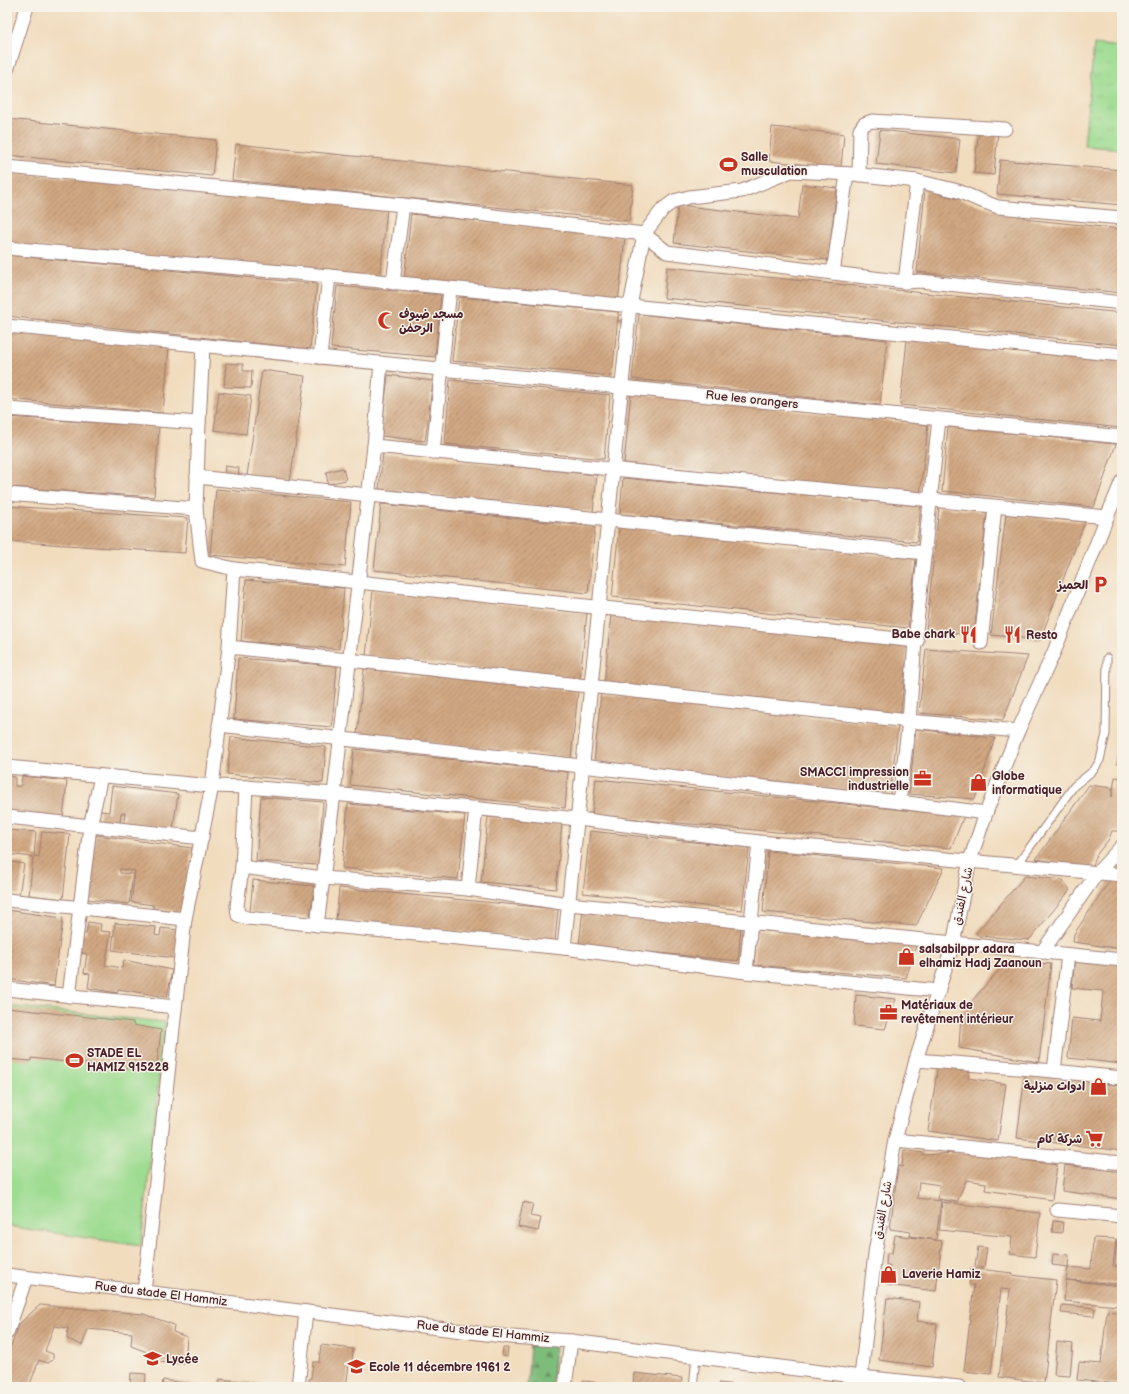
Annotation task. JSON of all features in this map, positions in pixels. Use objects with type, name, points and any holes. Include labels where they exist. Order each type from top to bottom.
[{"type":"street","points":[[7,70],[27,7]]},
{"type":"street","points":[[833,273],[853,174],[860,130],[864,124],[872,121],[1005,129]]},
{"type":"street","points":[[7,167],[402,205],[644,234],[667,252],[905,282],[920,281],[1122,303]]},
{"type":"street","points":[[564,948],[630,306],[644,234],[663,209],[674,201],[689,197],[742,191],[791,172],[853,174],[917,181],[958,191],[998,207],[1122,218]]},
{"type":"street","points":[[905,282],[917,181]]},
{"type":"street","points":[[393,283],[402,205]]},
{"type":"street","points":[[7,248],[329,276],[1122,356]]},
{"type":"street","points":[[320,357],[329,276]]},
{"type":"street","points":[[433,452],[450,289]]},
{"type":"street","name":"Rue les orangers","points":[[7,326],[1122,437]]},
{"type":"street","points":[[203,346],[196,509],[202,561],[234,569],[916,641]]},
{"type":"street","points":[[317,925],[334,794],[339,739],[374,446],[381,364]]},
{"type":"street","points":[[7,409],[199,423]]},
{"type":"street","points":[[899,802],[909,721],[939,419]]},
{"type":"street","points":[[374,446],[1107,517]]},
{"type":"street","points":[[197,477],[925,553]]},
{"type":"street","name":"شارع الفندق","points":[[861,1377],[875,1253],[895,1140],[916,1060],[953,944],[970,860],[986,813],[1018,731],[1054,652],[1122,481]]},
{"type":"street","points":[[7,494],[196,509]]},
{"type":"street","points":[[981,644],[995,507]]},
{"type":"street","points":[[144,1292],[185,919],[212,786],[228,647],[234,569]]},
{"type":"street","points":[[228,647],[909,721],[1018,731]]},
{"type":"street","points":[[219,725],[986,813]]},
{"type":"street","points":[[7,767],[212,786],[246,787],[334,794],[578,819],[759,842],[1122,874]]},
{"type":"street","points":[[69,996],[90,826],[101,776]]},
{"type":"street","points":[[246,787],[242,867],[237,906],[238,915],[247,918],[564,948],[746,972],[939,991]]},
{"type":"street","points":[[468,889],[476,808]]},
{"type":"street","points":[[7,817],[202,838]]},
{"type":"street","points":[[746,972],[759,842]]},
{"type":"street","points":[[1042,952],[1098,872],[1122,846]]},
{"type":"street","points":[[242,867],[323,878],[468,889],[569,904],[1122,960]]},
{"type":"street","points":[[7,900],[185,919]]},
{"type":"street","points":[[1054,1071],[1068,955]]},
{"type":"street","points":[[7,989],[175,1007]]},
{"type":"street","points":[[916,1060],[1122,1078]]},
{"type":"street","points":[[895,1140],[1122,1163]]},
{"type":"street","points":[[1056,1210],[1122,1216]]},
{"type":"street","name":"Rue du stade El Hammiz","points":[[7,1275],[510,1337],[571,1341],[925,1385],[959,1387]]},
{"type":"street","points":[[7,1333],[26,1278]]},
{"type":"street","points":[[298,1387],[306,1312]]},
{"type":"street","points":[[565,1387],[571,1341]]},
{"type":"lane","points":[[1017,865],[1074,786],[1094,770],[1100,760],[1106,734],[1108,658]]},
{"type":"lane","points":[[693,1387],[696,1357]]},
{"type":"green space","points":[[1094,44],[1122,47],[1122,149],[1084,146]]},
{"type":"green space","points":[[7,1006],[165,1022],[141,1246],[7,1226]]},
{"type":"green space","points":[[530,1344],[555,1346],[552,1387],[527,1387]]},
{"type":"building","points":[[7,119],[216,140],[212,176],[7,155]]},
{"type":"building","points":[[772,127],[844,134],[841,168],[769,161]]},
{"type":"building","points":[[979,129],[998,131],[994,175],[974,173]]},
{"type":"building","points":[[880,130],[960,139],[956,173],[876,164]]},
{"type":"building","points":[[236,144],[633,185],[629,221],[232,180]]},
{"type":"building","points":[[1000,160],[1122,170],[1122,205],[997,194]]},
{"type":"building","points":[[7,173],[387,208],[380,279],[7,244]]},
{"type":"building","points":[[802,184],[837,188],[828,260],[674,243],[678,205],[798,219]]},
{"type":"building","points":[[925,190],[1033,220],[1122,229],[1122,293],[917,272]]},
{"type":"building","points":[[411,214],[625,237],[618,303],[404,280]]},
{"type":"building","points":[[7,255],[317,284],[310,349],[7,316]]},
{"type":"building","points":[[667,267],[1122,313],[1122,345],[664,298]]},
{"type":"building","name":"مسجد ضيوف الرحمٰن","points":[[337,286],[441,295],[435,357],[331,348]]},
{"type":"building","points":[[459,297],[618,312],[618,315],[629,315],[629,321],[618,321],[618,316],[612,376],[452,361]]},
{"type":"building","points":[[639,314],[887,340],[880,405],[632,379]]},
{"type":"building","points":[[7,332],[169,347],[163,413],[7,399]]},
{"type":"building","points":[[907,340],[1122,362],[1122,428],[900,405]]},
{"type":"building","points":[[226,363],[243,364],[243,371],[252,371],[251,388],[224,387]]},
{"type":"building","points":[[262,370],[305,376],[290,482],[247,476]]},
{"type":"building","points":[[388,375],[433,381],[425,441],[381,436]]},
{"type":"building","points":[[450,380],[610,395],[604,459],[445,444]]},
{"type":"building","points":[[219,392],[251,396],[246,434],[214,430]]},
{"type":"building","points":[[631,393],[928,425],[920,495],[624,463]]},
{"type":"building","points":[[7,417],[159,427],[154,497],[7,487]]},
{"type":"building","points":[[948,427],[1116,444],[1094,507],[942,491]]},
{"type":"building","points":[[383,453],[597,475],[593,512],[379,489]]},
{"type":"building","points":[[225,466],[239,468],[238,477],[224,474]]},
{"type":"building","points":[[343,468],[346,480],[328,484],[326,472]]},
{"type":"building","points":[[623,478],[921,506],[917,542],[620,514]]},
{"type":"building","points":[[216,489],[351,502],[345,567],[210,555]]},
{"type":"building","points":[[381,504],[595,527],[588,593],[374,570]]},
{"type":"building","points":[[7,506],[188,518],[185,553],[7,541]]},
{"type":"building","points":[[939,507],[987,512],[974,635],[926,631]]},
{"type":"building","points":[[1006,514],[1085,522],[1040,640],[991,635]]},
{"type":"building","points":[[619,527],[916,559],[908,628],[612,597]]},
{"type":"building","points":[[246,580],[344,588],[339,649],[241,641]]},
{"type":"building","points":[[373,590],[587,613],[580,679],[366,656]]},
{"type":"building","points":[[611,615],[908,647],[900,717],[604,685]]},
{"type":"building","points":[[926,649],[1028,656],[1003,720],[919,713]]},
{"type":"building","points":[[238,658],[337,666],[332,727],[234,719]]},
{"type":"building","points":[[364,669],[578,692],[571,758],[357,735]]},
{"type":"building","points":[[601,694],[898,726],[890,795],[594,763]]},
{"type":"building","points":[[916,729],[995,738],[975,799],[909,794]]},
{"type":"building","points":[[1122,734],[1122,765],[1117,764]]},
{"type":"building","points":[[231,737],[326,747],[323,783],[227,774]]},
{"type":"building","points":[[354,749],[568,772],[565,808],[350,785]]},
{"type":"building","points":[[7,776],[15,777],[15,786],[21,786],[22,776],[67,781],[63,818],[7,812]]},
{"type":"building","points":[[1115,777],[1122,778],[1122,814],[1120,831],[1112,831],[1109,839],[1097,854],[1092,868],[1036,859],[1089,785],[1112,788],[1112,797]]},
{"type":"building","points":[[596,779],[964,816],[951,848],[592,815]]},
{"type":"building","points":[[112,786],[178,794],[173,829],[124,823],[125,813],[121,813],[120,823],[99,821],[100,811],[109,812]]},
{"type":"building","points":[[261,797],[323,802],[318,865],[256,861]]},
{"type":"building","points":[[348,804],[465,815],[458,879],[342,868]]},
{"type":"building","points":[[488,817],[562,824],[556,889],[481,882]]},
{"type":"building","points":[[7,830],[36,832],[34,856],[39,857],[42,832],[70,834],[63,899],[29,895],[33,857],[7,854]]},
{"type":"building","points":[[590,831],[749,848],[742,910],[583,893]]},
{"type":"building","points":[[96,835],[192,848],[183,912],[153,908],[153,905],[131,902],[135,871],[120,869],[120,873],[133,874],[129,904],[87,899]]},
{"type":"building","points":[[768,851],[944,868],[916,926],[763,912]]},
{"type":"building","points":[[7,861],[24,864],[19,895],[7,893]]},
{"type":"building","points":[[1122,861],[1122,870],[1110,869],[1110,863]]},
{"type":"building","points":[[1025,876],[1063,880],[1070,890],[1029,940],[979,936],[976,933]]},
{"type":"building","points":[[253,880],[314,886],[310,918],[250,912]]},
{"type":"building","points":[[1110,880],[1122,881],[1122,949],[1073,942],[1074,934]]},
{"type":"building","points":[[339,888],[558,909],[555,941],[336,920]]},
{"type":"building","points":[[7,910],[63,918],[54,986],[7,979]]},
{"type":"building","points":[[583,910],[741,926],[738,961],[579,945]]},
{"type":"building","points":[[88,922],[101,924],[100,931],[111,932],[105,965],[122,968],[124,960],[172,970],[167,997],[118,989],[117,993],[88,988],[90,974],[84,973],[87,954],[78,952],[81,933],[86,934]]},
{"type":"building","points":[[115,923],[156,927],[155,935],[160,936],[161,928],[178,930],[175,958],[112,950]]},
{"type":"building","points":[[757,930],[916,946],[906,978],[754,965]]},
{"type":"building","points":[[1075,959],[1122,963],[1122,1064],[1068,1058],[1072,1018],[1100,1021],[1103,991],[1072,988]]},
{"type":"building","points":[[1007,961],[1051,964],[1039,1062],[959,1048],[961,1013]]},
{"type":"building","points":[[856,995],[896,999],[885,1029],[854,1026]]},
{"type":"building","points":[[7,1008],[133,1022],[133,1025],[161,1030],[156,1072],[31,1058],[31,1061],[7,1059]]},
{"type":"building","points":[[938,1065],[969,1070],[968,1078],[1006,1084],[998,1141],[928,1131]]},
{"type":"building","points":[[1025,1074],[1122,1086],[1122,1151],[1017,1138]]},
{"type":"building","points":[[904,1150],[923,1153],[923,1155],[970,1152],[1057,1165],[1052,1200],[985,1190],[986,1183],[966,1180],[957,1202],[938,1199],[940,1185],[919,1182],[917,1198],[941,1201],[936,1240],[910,1236],[911,1232],[890,1229],[898,1166],[902,1167]]},
{"type":"building","points":[[1065,1165],[1122,1172],[1122,1199],[1062,1191]]},
{"type":"building","points":[[523,1202],[533,1204],[530,1216],[541,1218],[538,1231],[518,1227]]},
{"type":"building","points":[[942,1202],[1040,1213],[1035,1257],[1010,1254],[1012,1237],[939,1230]]},
{"type":"building","points":[[1053,1221],[1063,1222],[1062,1233],[1052,1232]]},
{"type":"building","points":[[895,1235],[942,1241],[936,1291],[887,1285],[890,1265],[886,1265],[887,1253],[892,1253]]},
{"type":"building","points":[[1093,1238],[1116,1239],[1113,1266],[1122,1267],[1122,1284],[1066,1280],[1068,1267],[1091,1269]]},
{"type":"building","points":[[1117,1239],[1122,1240],[1122,1265],[1115,1265]]},
{"type":"building","points":[[978,1247],[987,1248],[984,1267],[975,1266]]},
{"type":"building","points":[[1053,1254],[1069,1255],[1068,1267],[1052,1265]]},
{"type":"building","points":[[971,1268],[1012,1273],[1011,1275],[1056,1280],[1044,1383],[999,1377],[1010,1290],[1001,1289],[991,1374],[964,1371],[974,1285],[969,1285]]},
{"type":"building","points":[[1066,1280],[1120,1286],[1118,1306],[1064,1301]]},
{"type":"building","points":[[887,1298],[919,1302],[917,1321],[937,1324],[932,1367],[879,1360]]},
{"type":"building","points":[[40,1305],[144,1314],[174,1325],[173,1332],[187,1337],[185,1364],[154,1362],[155,1355],[131,1346],[132,1333],[88,1329],[82,1345],[67,1339],[68,1328],[54,1326],[45,1351],[53,1354],[53,1360],[48,1363],[39,1360],[29,1387],[7,1387],[7,1356],[20,1323]]},
{"type":"building","points":[[1062,1305],[1095,1308],[1094,1316],[1061,1313]]},
{"type":"building","points":[[1107,1311],[1122,1313],[1122,1336],[1117,1384],[1077,1380],[1079,1362],[1101,1364]]},
{"type":"building","points":[[1057,1342],[1073,1344],[1070,1376],[1054,1375]]},
{"type":"building","points":[[321,1345],[353,1349],[352,1364],[349,1364],[346,1387],[308,1387],[313,1362],[319,1362]]},
{"type":"building","points":[[503,1348],[508,1348],[507,1357],[502,1356]]},
{"type":"building","points":[[131,1373],[146,1374],[145,1387],[130,1387]]},
{"type":"building","points":[[634,1373],[682,1378],[681,1387],[633,1387]]},
{"type":"building","points":[[220,1379],[262,1384],[261,1387],[219,1387]]},
{"type":"building","points":[[163,1380],[206,1386],[206,1387],[162,1387]]},
{"type":"building","points":[[583,1381],[607,1384],[606,1387],[583,1387]]},
{"type":"building","points":[[719,1383],[745,1386],[745,1387],[719,1387]]},
{"type":"place","name":"Salle musculation","points":[[728,164]]},
{"type":"place","name":"مسجد ضيوف الرحمٰن","points":[[386,321]]},
{"type":"place","name":"الحميز","points":[[1101,585]]},
{"type":"place","name":"Babe chark","points":[[968,634]]},
{"type":"place","name":"Resto","points":[[1013,635]]},
{"type":"place","name":"SMACCI impression industrielle","points":[[922,779]]},
{"type":"place","name":"Globe informatique","points":[[979,783]]},
{"type":"place","name":"salsabilppr adara elhamiz Hadj Zaanoun","points":[[906,956]]},
{"type":"place","name":"Matériaux de revêtement intérieur","points":[[888,1012]]},
{"type":"place","name":"STADE EL HAMIZ 915228","points":[[74,1060]]},
{"type":"place","name":"ادوات منزلية","points":[[1098,1086]]},
{"type":"place","name":"شركة كام","points":[[1095,1139]]},
{"type":"place","name":"Laverie Hamiz","points":[[889,1274]]},
{"type":"place","name":"Lycée","points":[[153,1359]]},
{"type":"place","name":"Ecole 11 décembre 1961 2","points":[[356,1367]]}]
